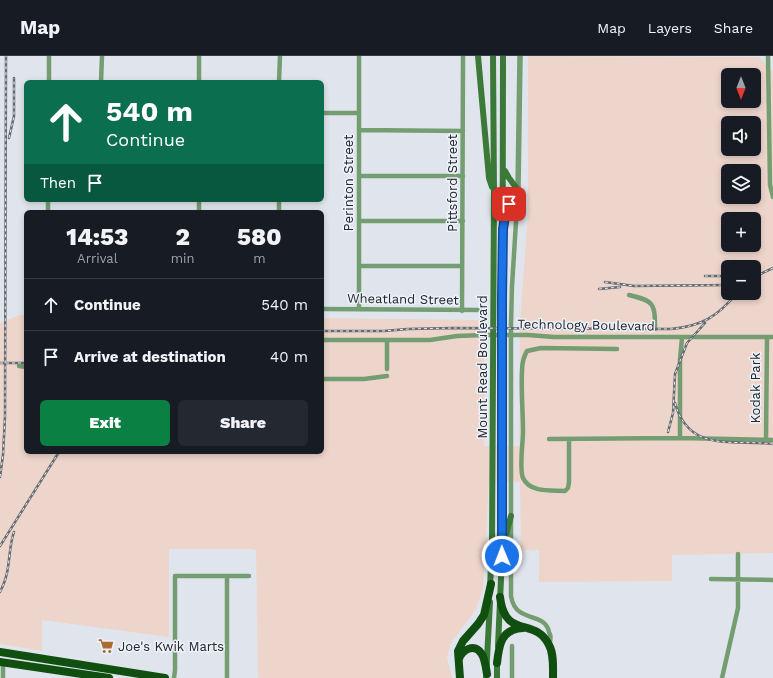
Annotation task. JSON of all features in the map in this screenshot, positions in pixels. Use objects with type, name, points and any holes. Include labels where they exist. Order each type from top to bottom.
[{"type":"highway","points":[[460,678],[458,649],[484,615],[491,584]]},
{"type":"highway","points":[[500,597],[503,611],[507,619],[514,624],[540,634],[549,644],[552,654],[554,678]]},
{"type":"highway","points":[[497,663],[501,643],[505,635],[514,629],[530,629]]},
{"type":"highway","points":[[459,664],[460,656],[464,651],[470,648],[476,649],[483,656],[487,676]]},
{"type":"highway","points":[[0,652],[122,675],[165,678]]},
{"type":"highway","points":[[2,662],[109,678]]},
{"type":"main road","points":[[478,56],[489,178],[494,194]]},
{"type":"main road","name":"Mount Read Boulevard","points":[[487,676],[491,584],[494,194],[493,56]]},
{"type":"main road","name":"Mount Read Boulevard","points":[[497,678],[502,556],[504,169],[503,56]]},
{"type":"main road","points":[[503,229],[506,211],[518,190],[504,169]]},
{"type":"main road","points":[[502,556],[504,539],[511,516]]},
{"type":"street","points":[[49,56],[49,80]]},
{"type":"street","points":[[102,56],[102,80]]},
{"type":"street","points":[[199,56],[199,80]]},
{"type":"street","points":[[280,56],[280,80]]},
{"type":"street","name":"Perinton Street","points":[[359,56],[359,310]]},
{"type":"street","name":"Pittsford Street","points":[[462,311],[463,56]]},
{"type":"street","points":[[520,56],[518,190],[510,341],[511,593],[512,602],[520,612],[538,619],[546,625],[550,635],[549,644]]},
{"type":"street","points":[[768,56],[770,185],[773,197]]},
{"type":"street","points":[[324,113],[359,113]]},
{"type":"street","points":[[359,130],[463,131]]},
{"type":"street","points":[[359,176],[463,176]]},
{"type":"street","points":[[359,221],[463,221]]},
{"type":"street","points":[[359,266],[462,266]]},
{"type":"street","points":[[629,295],[644,298],[651,303],[655,312],[656,329]]},
{"type":"street","name":"Wheatland Street","points":[[324,309],[484,310]]},
{"type":"street","name":"Technology Boulevard","points":[[324,340],[430,340],[457,336],[485,335],[682,338],[773,337]]},
{"type":"street","name":"Kodak Park","points":[[766,440],[767,337]]},
{"type":"street","points":[[680,438],[680,359],[682,338]]},
{"type":"street","points":[[387,340],[387,369]]},
{"type":"street","points":[[569,439],[568,488],[564,490],[541,490],[531,486],[522,474],[523,431],[521,398],[522,371],[525,354],[527,351],[541,348],[617,349]]},
{"type":"street","points":[[19,366],[24,367]]},
{"type":"street","points":[[324,379],[364,379],[387,376]]},
{"type":"street","name":"Kodak Park","points":[[549,439],[680,438],[773,440]]},
{"type":"street","points":[[722,678],[738,608],[738,554]]},
{"type":"street","points":[[174,678],[175,576],[249,576]]},
{"type":"street","points":[[227,576],[227,678]]},
{"type":"street","points":[[712,579],[773,580]]},
{"type":"street","points":[[512,646],[512,678]]},
{"type":"street","points":[[2,662],[3,678]]},
{"type":"shaded area","points":[[528,56],[759,57],[773,72],[773,553],[672,555],[672,581],[539,582],[539,550],[521,550],[520,482],[489,481],[483,589],[476,609],[451,643],[447,658],[452,678],[258,678],[256,550],[252,549],[169,549],[169,637],[42,620],[42,651],[0,644],[0,323],[19,315],[24,315],[24,454],[324,454],[324,318],[484,320],[484,446],[519,446],[520,323],[528,214]]},
{"type":"railway","points":[[0,477],[5,417],[6,56]]},
{"type":"railway","points":[[9,138],[14,116],[14,78]]},
{"type":"railway","points":[[761,274],[773,268]]},
{"type":"railway","points":[[705,276],[721,276]]},
{"type":"railway","points":[[605,282],[634,286],[721,285]]},
{"type":"railway","points":[[599,289],[620,287]]},
{"type":"railway","points":[[324,331],[384,331],[453,328],[671,329],[682,328],[700,323],[716,314],[731,300]]},
{"type":"railway","points":[[668,432],[673,413],[675,374],[687,343],[705,323]]},
{"type":"railway","points":[[0,363],[24,363]]},
{"type":"railway","points":[[675,403],[682,419],[691,430],[702,437],[715,441],[773,444]]},
{"type":"railway","points":[[0,546],[58,454]]},
{"type":"railway","points":[[0,592],[7,574],[14,532]]},
{"type":"place","name":"Joe's Kwik Marts","points":[[106,646]]},
{"type":"route","points":[[502,556],[503,229],[506,211],[509,204]]}]
